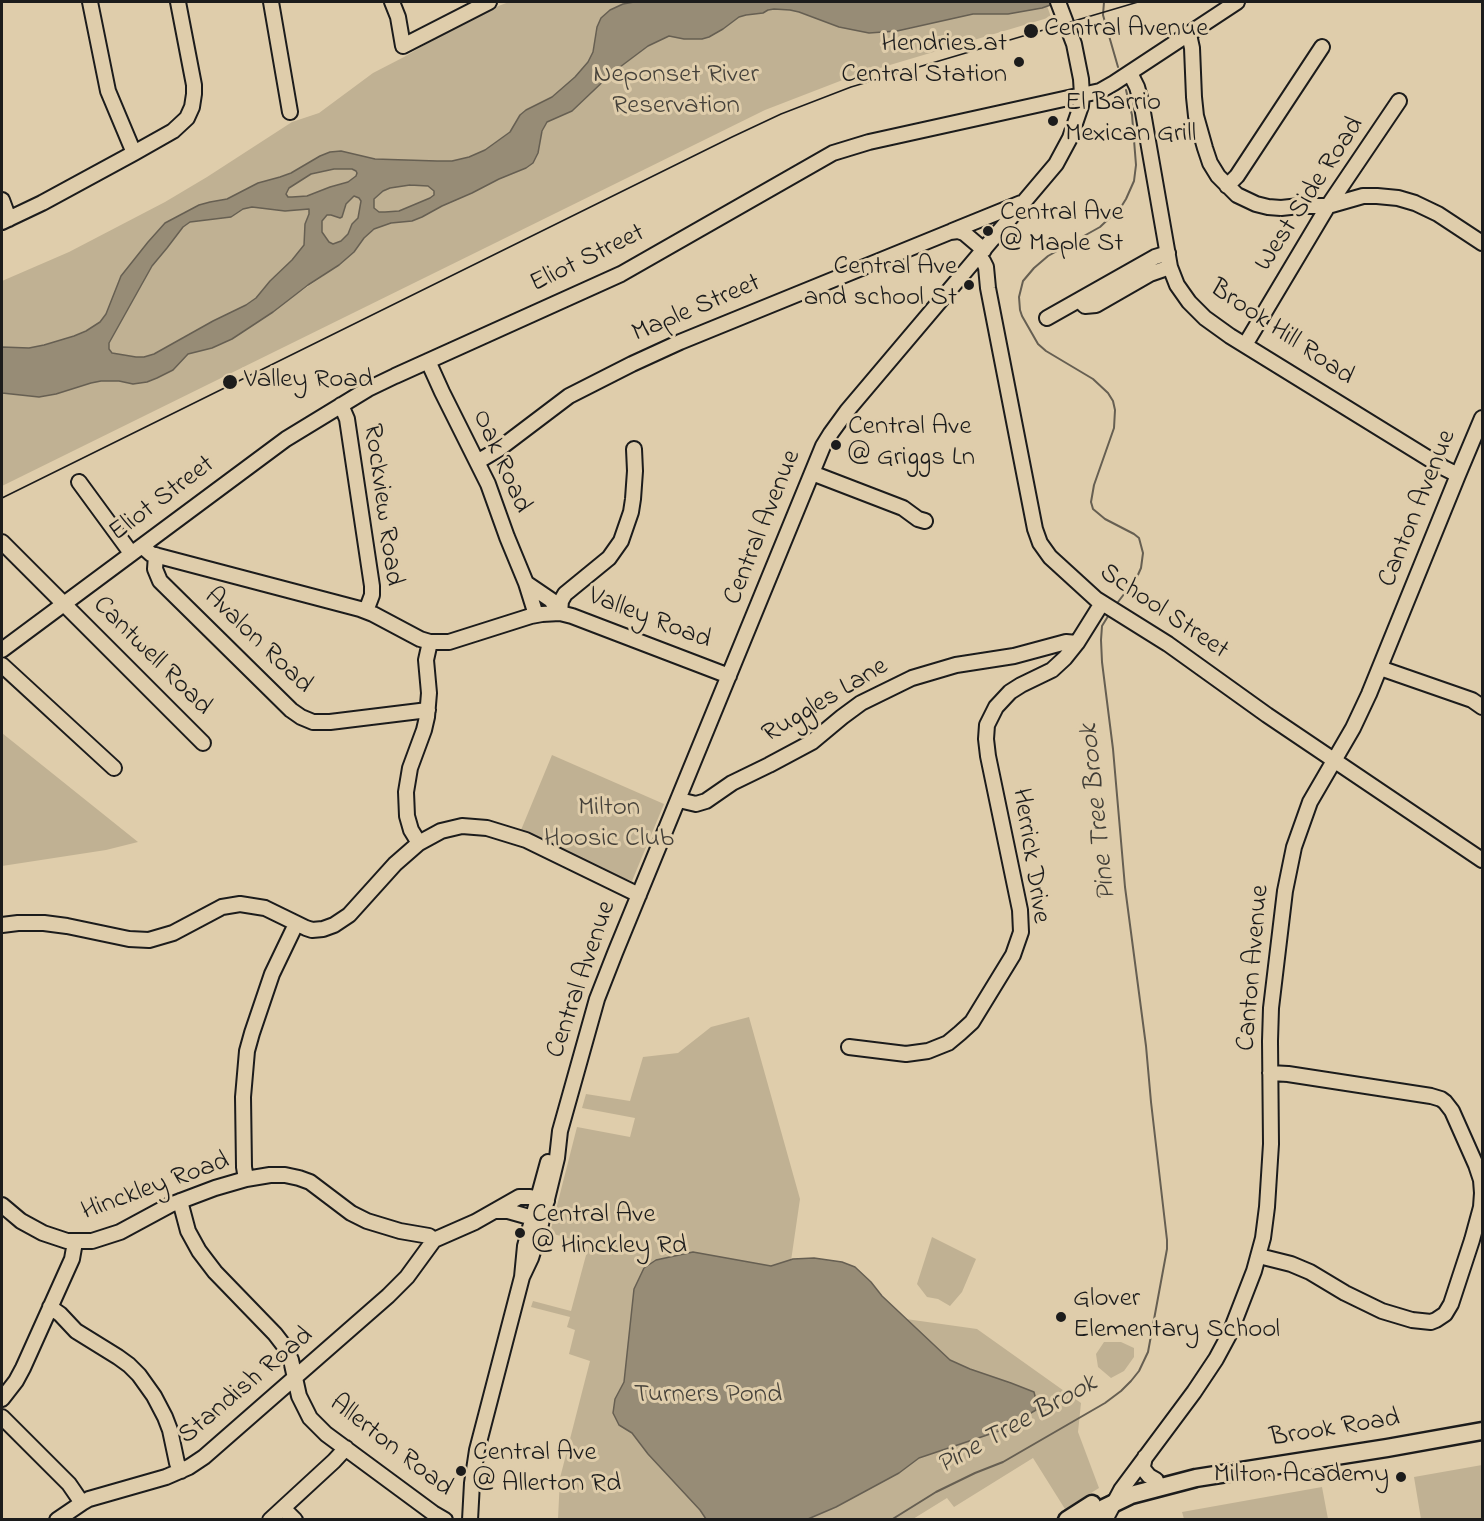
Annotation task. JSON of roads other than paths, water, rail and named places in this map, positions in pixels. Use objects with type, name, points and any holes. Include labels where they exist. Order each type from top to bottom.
[{"type":"main road","name":"Brook Road","points":[[1067,1520],[1099,1500],[1196,1478],[1482,1431]]},
{"type":"main road","name":"Brook Road","points":[[1084,1520],[1117,1496],[1156,1480],[1196,1478]]},
{"type":"street","points":[[90,2],[108,91],[134,153]]},
{"type":"street","points":[[2,200],[5,221],[173,131],[187,118],[192,107],[194,85],[178,2]]},
{"type":"street","points":[[272,2],[290,112]]},
{"type":"street","points":[[392,2],[398,17],[403,46],[489,2]]},
{"type":"street","name":"Eliot Street","points":[[2,650],[280,443],[340,405],[386,380],[621,274],[833,153],[869,142],[1105,88],[1237,2]]},
{"type":"street","name":"Central Avenue","points":[[470,1520],[477,1450],[522,1277],[531,1258],[542,1200],[558,1158],[561,1131],[593,1012],[611,963],[823,446],[834,429],[1056,164],[1067,146],[1079,114],[1082,95],[1076,51],[1059,3]]},
{"type":"street","points":[[1187,35],[1192,48],[1194,97],[1207,156],[1214,170],[1227,186],[1244,199],[1262,206],[1281,208],[1329,206],[1363,196],[1398,198],[1432,210],[1482,243]]},
{"type":"street","points":[[1227,186],[1237,176],[1322,47]]},
{"type":"street","name":"Brook Hill Road","points":[[1130,73],[1141,101],[1169,260],[1177,285],[1193,307],[1212,324],[1245,345],[1458,475]]},
{"type":"street","name":"West Side Road","points":[[1245,345],[1329,206],[1399,101]]},
{"type":"street","name":"Maple Street","points":[[477,462],[569,396],[674,344],[1024,202]]},
{"type":"street","points":[[951,231],[964,233],[981,254]]},
{"type":"street","name":"School Street","points":[[981,254],[986,267],[988,288],[1033,520],[1037,537],[1044,550],[1084,590],[1180,652],[1267,715],[1482,861]]},
{"type":"street","points":[[1047,318],[1079,300],[1085,306],[1096,305],[1150,274],[1169,260]]},
{"type":"street","points":[[969,268],[982,279],[988,288]]},
{"type":"street","name":"Oak Road","points":[[428,361],[441,392],[491,491],[536,615]]},
{"type":"street","name":"Rockview Road","points":[[340,405],[347,419],[372,586],[372,595],[366,611]]},
{"type":"street","name":"Canton Avenue","points":[[1105,1520],[1117,1496],[1194,1392],[1222,1349],[1251,1281],[1259,1256],[1268,1196],[1271,1008],[1288,868],[1306,812],[1364,705],[1482,418]]},
{"type":"street","points":[[560,613],[561,601],[565,594],[609,558],[621,541],[632,505],[634,449]]},
{"type":"street","points":[[812,472],[903,508],[918,519],[925,521]]},
{"type":"street","points":[[79,482],[136,550]]},
{"type":"street","name":"Cantwell Road","points":[[2,542],[203,743]]},
{"type":"street","name":"Valley Road","points":[[136,550],[366,611],[430,642],[455,641],[536,615],[560,613],[729,676]]},
{"type":"street","name":"Avalon Road","points":[[156,555],[155,568],[160,581],[291,710],[301,717],[313,722],[330,722],[428,710]]},
{"type":"street","points":[[526,583],[550,600],[560,613]]},
{"type":"street","name":"Herrick Drive","points":[[849,1047],[906,1054],[928,1051],[948,1043],[972,1022],[1013,955],[1019,940],[1021,918],[988,756],[987,725],[992,712],[1005,696],[1057,666],[1108,607]]},
{"type":"street","name":"Ruggles Lane","points":[[679,800],[696,804],[706,801],[732,783],[812,742],[861,703],[912,678],[956,665],[1014,656],[1070,641],[1077,643]]},
{"type":"street","points":[[419,843],[411,830],[407,816],[406,792],[410,768],[424,730],[428,710],[426,660],[430,642]]},
{"type":"street","points":[[2,665],[114,768]]},
{"type":"street","points":[[1380,668],[1472,700],[1482,706]]},
{"type":"street","points":[[2,925],[27,922],[51,923],[129,939],[149,940],[173,933],[222,907],[240,904],[265,908],[306,928],[318,930],[329,928],[354,911],[400,859],[419,843],[441,831],[471,826],[487,828],[535,844],[639,895]]},
{"type":"street","points":[[246,1179],[243,1097],[248,1051],[272,974],[296,924]]},
{"type":"street","points":[[1259,1256],[1291,1264],[1310,1272],[1354,1298],[1383,1311],[1413,1320],[1431,1322],[1445,1314],[1451,1304],[1472,1240],[1481,1207],[1482,1193],[1479,1172],[1452,1111],[1441,1099],[1431,1095],[1270,1073]]},
{"type":"street","name":"Hinckley Road","points":[[4,1212],[35,1230],[59,1239],[75,1242],[92,1241],[113,1235],[180,1201],[215,1188],[246,1179],[278,1175],[310,1182],[351,1213],[367,1221],[400,1232],[429,1236],[434,1240]]},
{"type":"street","points":[[434,1240],[519,1197],[526,1196],[542,1200]]},
{"type":"street","name":"Allerton Road","points":[[180,1201],[188,1231],[199,1251],[215,1272],[280,1340],[291,1360],[299,1396],[310,1418],[326,1434],[445,1520]]},
{"type":"street","points":[[495,1211],[508,1211],[537,1220]]},
{"type":"street","name":"Standish Road","points":[[57,1520],[82,1503],[98,1496],[157,1480],[181,1471],[204,1457],[398,1287],[434,1240]]},
{"type":"street","points":[[2,1399],[20,1374],[72,1259],[75,1242]]},
{"type":"street","points":[[50,1307],[76,1331],[118,1357],[139,1375],[165,1417],[181,1471]]},
{"type":"street","points":[[2,1417],[69,1484],[82,1503]]},
{"type":"street","points":[[270,1520],[346,1448]]},
{"type":"street","points":[[1144,1457],[1144,1470],[1156,1480]]},
{"type":"street","points":[[283,1508],[295,1520]]},
{"type":"waterway","name":"Pine Tree Brook","points":[[1104,2],[1103,15],[1118,67]]},
{"type":"waterway","name":"Pine Tree Brook","points":[[1115,606],[1137,577],[1143,553],[1139,538],[1105,519],[1093,509],[1091,502],[1094,485],[1114,428],[1113,401],[1093,379],[1038,344],[1022,316],[1019,297],[1023,281],[1034,268],[1048,256],[1100,227],[1126,199],[1134,181],[1136,165],[1132,115],[1126,90]]},
{"type":"waterway","name":"Pine Tree Brook","points":[[891,1520],[936,1492],[1003,1462],[1105,1403],[1131,1381],[1139,1371],[1148,1352],[1167,1240],[1146,1046],[1125,887],[1113,749],[1102,662],[1102,626],[1110,613]]},
{"type":"tram line","points":[[2,498],[781,114],[851,87],[1138,2]]},
{"type":"place","name":"Central Avenue","points":[[1031,31]]},
{"type":"place","name":"Hendries at Central Station","points":[[1019,62]]},
{"type":"place","name":"El Barrio Mexican Grill","points":[[1053,121]]},
{"type":"place","name":"Central Ave @ Maple St","points":[[988,231]]},
{"type":"place","name":"Central Ave and school St","points":[[969,285]]},
{"type":"place","name":"Valley Road","points":[[230,382]]},
{"type":"place","name":"Central Ave @ Griggs Ln","points":[[836,445]]},
{"type":"place","name":"Central Ave @ Hinckley Rd","points":[[520,1233]]},
{"type":"place","name":"Glover Elementary School","points":[[1061,1317]]},
{"type":"place","name":"Central Ave @ Allerton Rd","points":[[461,1471]]},
{"type":"place","name":"Milton Academy","points":[[1401,1477]]},
{"type":"park label","name":"Neponset River Reservation","points":[[676,92]]},
{"type":"park label","name":"Milton Hoosic Club","points":[[609,826]]},
{"type":"park label","name":"Turners Pond","points":[[708,1397]]}]
